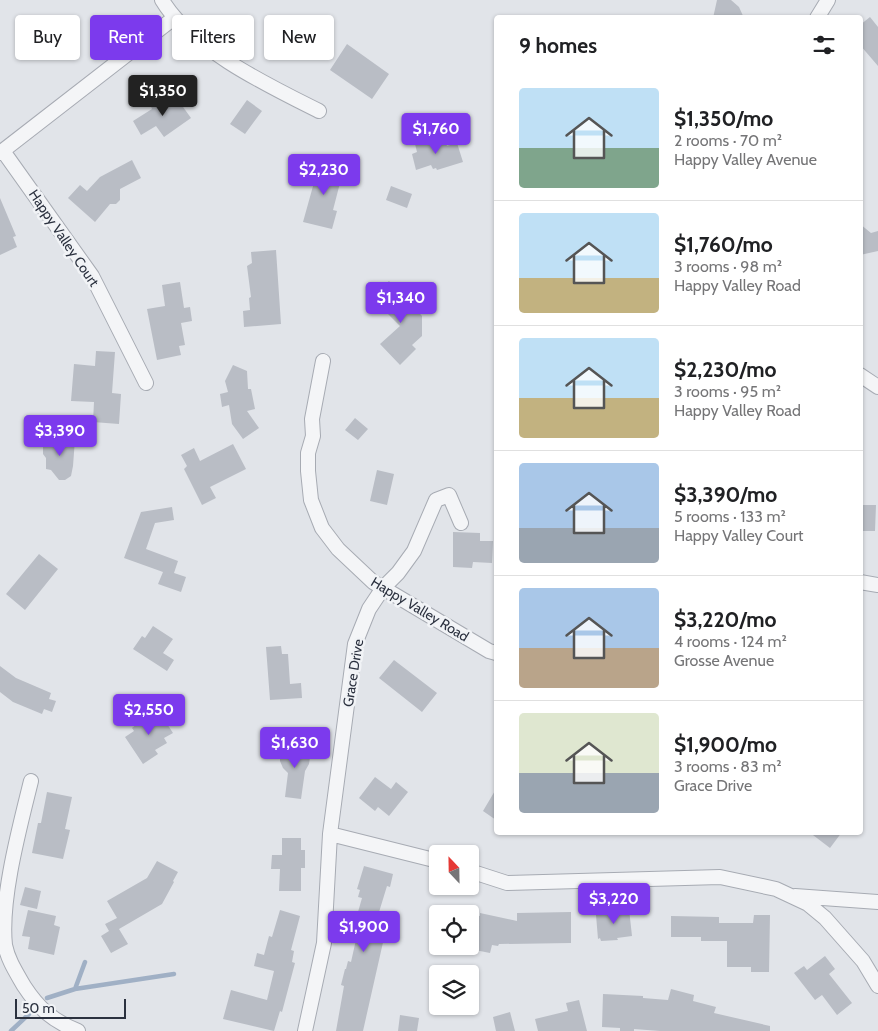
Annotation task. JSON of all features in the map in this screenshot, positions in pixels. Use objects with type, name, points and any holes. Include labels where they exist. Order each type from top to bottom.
[{"type":"street","points":[[162,0],[172,15]]},
{"type":"street","points":[[819,15],[828,0]]},
{"type":"street","points":[[2,152],[172,20]]},
{"type":"street","points":[[229,60],[264,84],[319,111]]},
{"type":"street","name":"Happy Valley Court","points":[[2,152],[92,276],[146,383]]},
{"type":"street","name":"Happy Valley Road","points":[[323,361],[312,419],[312,436],[308,453],[311,500],[322,528],[338,549],[373,582],[494,652]]},
{"type":"street","points":[[863,377],[878,387]]},
{"type":"street","name":"Grace Drive","points":[[305,1031],[324,943],[330,834],[355,644],[369,609],[382,588],[398,573],[414,551],[436,500],[449,494],[461,523]]},
{"type":"street","points":[[863,582],[878,585]]},
{"type":"street","points":[[31,781],[11,861],[2,908],[4,944],[11,965],[32,998],[45,1013],[78,1031]]},
{"type":"street","points":[[330,834],[429,859]]},
{"type":"street","points":[[479,874],[507,883],[720,877],[776,889],[808,904],[825,918],[863,962],[878,986]]},
{"type":"street","points":[[789,896],[878,902]]},
{"type":"building","points":[[717,0],[731,0],[739,7],[743,15],[714,15]]},
{"type":"building","points":[[870,17],[878,27],[878,66],[863,48],[863,23]]},
{"type":"building","points":[[347,44],[389,74],[372,99],[330,70]]},
{"type":"building","points":[[167,95],[172,103],[178,100],[191,118],[164,137],[156,126],[141,135],[133,121],[152,109],[150,104],[154,99]]},
{"type":"building","points":[[247,100],[262,111],[245,134],[230,124]]},
{"type":"building","points":[[444,138],[447,146],[457,143],[463,162],[437,170],[436,168],[433,169],[431,165],[416,170],[412,154],[417,152],[415,144],[429,139],[430,142]]},
{"type":"building","points":[[132,160],[141,178],[120,189],[120,200],[116,204],[110,204],[95,222],[68,198],[80,185],[87,191],[100,177]]},
{"type":"building","points":[[320,161],[342,167],[337,183],[340,183],[333,210],[337,211],[332,229],[303,222]]},
{"type":"building","points":[[391,186],[412,194],[407,208],[386,200]]},
{"type":"building","points":[[0,198],[16,236],[13,237],[17,247],[0,255]]},
{"type":"building","points":[[863,226],[871,233],[878,231],[878,251],[863,254]]},
{"type":"building","points":[[276,250],[281,324],[244,327],[243,311],[250,310],[249,298],[251,297],[247,266],[252,263],[251,252]]},
{"type":"building","points":[[389,281],[422,316],[422,336],[412,345],[416,349],[400,365],[380,344],[400,326],[388,314],[391,310],[375,293]]},
{"type":"building","points":[[180,282],[184,308],[190,307],[192,321],[181,323],[185,345],[179,346],[181,355],[157,360],[147,309],[165,306],[162,285]]},
{"type":"building","points":[[96,351],[115,352],[112,393],[121,394],[119,424],[93,422],[94,402],[71,401],[74,364],[95,366]]},
{"type":"building","points":[[233,365],[247,371],[248,389],[251,389],[255,409],[247,411],[259,428],[243,439],[232,424],[229,405],[222,407],[220,394],[228,392],[225,381]]},
{"type":"building","points":[[355,418],[368,429],[358,440],[345,430]]},
{"type":"building","points":[[50,437],[75,439],[71,476],[65,480],[59,480],[51,470],[46,469],[43,447],[50,444]]},
{"type":"building","points":[[233,444],[246,469],[210,487],[216,498],[202,505],[184,469],[187,466],[181,455],[194,448],[200,461]]},
{"type":"building","points":[[377,470],[394,474],[387,505],[370,501]]},
{"type":"building","points":[[863,505],[876,505],[875,531],[863,531]]},
{"type":"building","points":[[172,507],[174,520],[155,523],[146,549],[178,561],[174,573],[186,577],[181,592],[158,584],[163,572],[124,558],[141,512]]},
{"type":"building","points":[[453,532],[480,533],[480,541],[493,541],[492,563],[473,562],[472,568],[453,567]]},
{"type":"building","points":[[39,554],[58,569],[25,610],[6,594]]},
{"type":"building","points":[[153,626],[173,639],[163,653],[174,660],[167,671],[133,649],[142,636],[145,638]]},
{"type":"building","points":[[281,646],[282,654],[288,654],[290,684],[301,683],[302,698],[270,700],[266,647]]},
{"type":"building","points":[[394,660],[437,693],[422,712],[379,678]]},
{"type":"building","points":[[0,666],[16,678],[51,693],[49,699],[56,701],[52,712],[44,709],[42,714],[13,702],[0,692]]},
{"type":"building","points":[[158,710],[173,733],[164,738],[167,743],[155,750],[158,754],[143,764],[125,737],[134,731],[132,728],[137,724],[136,721],[151,711],[153,713]]},
{"type":"building","points":[[295,743],[308,751],[310,757],[305,771],[301,799],[285,797],[288,773],[280,761],[280,753],[284,748]]},
{"type":"building","points":[[375,777],[391,789],[396,782],[408,792],[389,816],[378,807],[375,811],[359,798]]},
{"type":"building","points":[[47,792],[72,797],[65,829],[70,830],[63,859],[32,853],[38,823],[41,823]]},
{"type":"building","points":[[494,792],[494,819],[483,811]]},
{"type":"building","points":[[813,835],[840,835],[830,848]]},
{"type":"building","points":[[282,838],[301,838],[301,850],[305,850],[305,868],[301,868],[301,891],[279,891],[280,869],[271,869],[272,855],[282,855]]},
{"type":"building","points":[[157,861],[178,872],[174,882],[162,904],[119,929],[128,944],[111,953],[101,936],[109,931],[105,924],[117,918],[107,901],[147,878]]},
{"type":"building","points":[[364,866],[393,874],[390,887],[387,886],[372,935],[384,938],[363,1031],[336,1031],[344,986],[341,985],[348,961],[351,962],[362,913],[358,912],[362,898],[358,897],[360,890],[357,889]]},
{"type":"building","points":[[25,887],[41,891],[37,909],[20,905]]},
{"type":"building","points":[[629,909],[632,936],[617,938],[618,940],[601,941],[600,938],[598,939],[596,915],[608,914],[607,911]]},
{"type":"building","points":[[28,910],[56,916],[54,925],[60,927],[54,955],[28,949],[30,937],[22,936]]},
{"type":"building","points":[[280,910],[300,916],[291,950],[294,951],[292,962],[295,963],[282,1012],[280,1011],[274,1031],[223,1019],[231,990],[267,1000],[274,971],[254,966],[257,953],[264,955],[269,936],[272,937]]},
{"type":"building","points":[[571,912],[571,943],[499,944],[498,946],[492,945],[490,953],[479,951],[480,913],[517,921],[517,913]]},
{"type":"building","points":[[754,915],[770,915],[769,972],[751,972],[751,967],[727,967],[727,941],[701,941],[701,937],[671,937],[671,916],[719,917],[719,923],[753,923]]},
{"type":"building","points":[[825,956],[835,969],[829,974],[852,1003],[837,1015],[822,995],[815,1000],[794,973],[804,966],[807,970]]},
{"type":"building","points":[[671,989],[694,995],[693,1001],[716,1007],[714,1013],[770,1026],[770,1031],[660,1031],[634,1029],[634,1031],[620,1031],[620,1028],[602,1027],[603,994],[643,996],[643,998],[668,1000]]},
{"type":"building","points":[[579,1000],[587,1031],[538,1031],[535,1019],[568,1011],[566,1003]]},
{"type":"building","points":[[510,1012],[515,1031],[496,1031],[493,1017]]},
{"type":"building","points":[[400,1015],[419,1018],[417,1031],[398,1031]]},
{"type":"waterway","points":[[47,998],[75,989],[85,962]]},
{"type":"waterway","points":[[75,989],[174,974]]},
{"type":"waterway","points":[[11,1031],[29,1014]]}]
